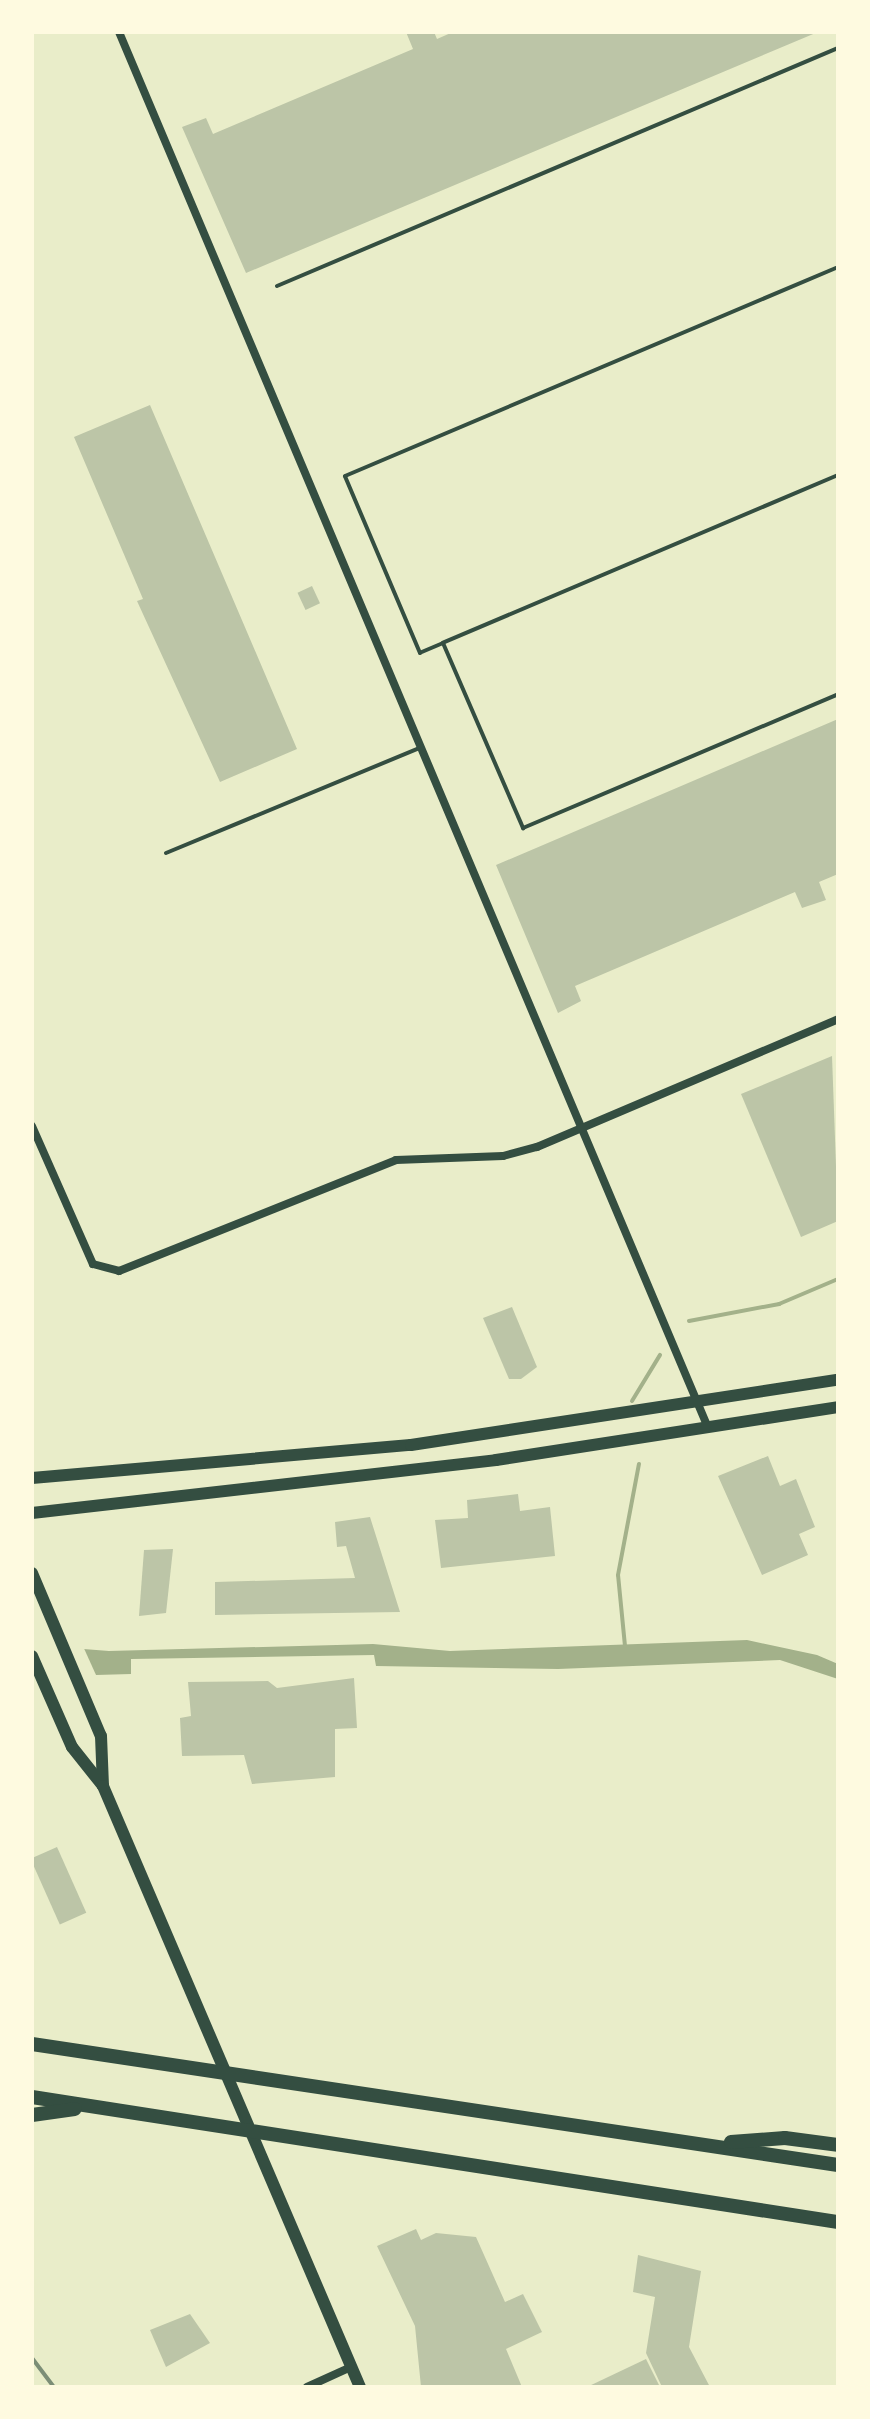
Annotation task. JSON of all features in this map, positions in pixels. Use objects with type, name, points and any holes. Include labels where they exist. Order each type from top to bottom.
[{"type":"highway","points":[[32,2044],[838,2165]]},
{"type":"highway","points":[[32,2097],[191,2125],[838,2222]]},
{"type":"highway","points":[[32,2115],[85,2108]]},
{"type":"highway","points":[[704,2145],[785,2138],[838,2145]]},
{"type":"main road","points":[[32,1478],[411,1445],[701,1405],[838,1380]]},
{"type":"main road","points":[[32,1513],[496,1460],[838,1407]]},
{"type":"main road","points":[[32,1573],[101,1736],[103,1786]]},
{"type":"main road","points":[[32,1656],[72,1747],[103,1786],[360,2387]]},
{"type":"street","points":[[119,32],[586,1126],[708,1428]]},
{"type":"street","points":[[32,1126],[93,1264],[119,1271],[378,1165],[428,1156],[503,1156],[586,1126],[838,1019]]},
{"type":"street","points":[[307,2387],[351,2367]]},
{"type":"lane","points":[[277,286],[838,48]]},
{"type":"lane","points":[[838,267],[345,476],[420,653],[838,475]]},
{"type":"lane","points":[[443,643],[523,828],[838,694]]},
{"type":"lane","points":[[166,853],[422,747]]},
{"type":"shaded area","points":[[747,1640],[817,1655],[838,1664],[838,1679],[780,1660],[558,1669],[376,1666],[374,1655],[131,1659],[131,1674],[96,1675],[32,1645],[109,1651],[373,1644],[450,1651]]},
{"type":"pier","points":[[32,1641],[82,1644],[96,1675],[32,1673]]},
{"type":"building","points":[[406,32],[434,32],[437,39],[453,32],[818,32],[246,273],[182,127],[206,118],[213,134],[413,49]]},
{"type":"building","points":[[150,405],[297,749],[220,782],[137,601],[143,599],[74,437]]},
{"type":"building","points":[[312,586],[320,603],[306,610],[297,593]]},
{"type":"building","points":[[838,719],[838,874],[819,882],[826,900],[802,908],[795,892],[575,986],[581,1001],[558,1013],[496,865]]},
{"type":"building","points":[[832,1056],[838,1221],[801,1237],[741,1094]]},
{"type":"building","points":[[512,1307],[537,1367],[521,1379],[509,1379],[483,1318]]},
{"type":"building","points":[[768,1456],[780,1486],[796,1479],[815,1527],[799,1534],[808,1555],[762,1575],[718,1476]]},
{"type":"building","points":[[518,1494],[520,1511],[550,1507],[555,1556],[441,1568],[435,1520],[468,1518],[467,1500]]},
{"type":"building","points":[[370,1517],[400,1612],[215,1615],[215,1582],[355,1578],[346,1546],[337,1547],[335,1522]]},
{"type":"building","points":[[173,1549],[166,1613],[139,1616],[144,1550]]},
{"type":"building","points":[[354,1678],[357,1728],[335,1729],[335,1777],[252,1784],[244,1755],[182,1756],[180,1718],[191,1716],[188,1682],[268,1681],[277,1688]]},
{"type":"building","points":[[57,1847],[86,1913],[60,1925],[32,1862],[32,1858]]},
{"type":"building","points":[[416,2229],[421,2240],[436,2233],[476,2237],[505,2302],[523,2294],[542,2332],[506,2349],[522,2387],[421,2387],[415,2326],[377,2246]]},
{"type":"building","points":[[638,2255],[701,2271],[689,2347],[710,2387],[662,2387],[646,2353],[655,2297],[633,2292]]},
{"type":"building","points":[[190,2314],[210,2343],[166,2367],[150,2330]]},
{"type":"building","points":[[646,2359],[660,2387],[587,2387]]},
{"type":"waterway","points":[[689,1321],[779,1304],[838,1279]]},
{"type":"waterway","points":[[632,1401],[660,1355]]},
{"type":"waterway","points":[[625,1646],[618,1575],[639,1464]]},
{"type":"railway","points":[[32,2358],[54,2387]]}]
